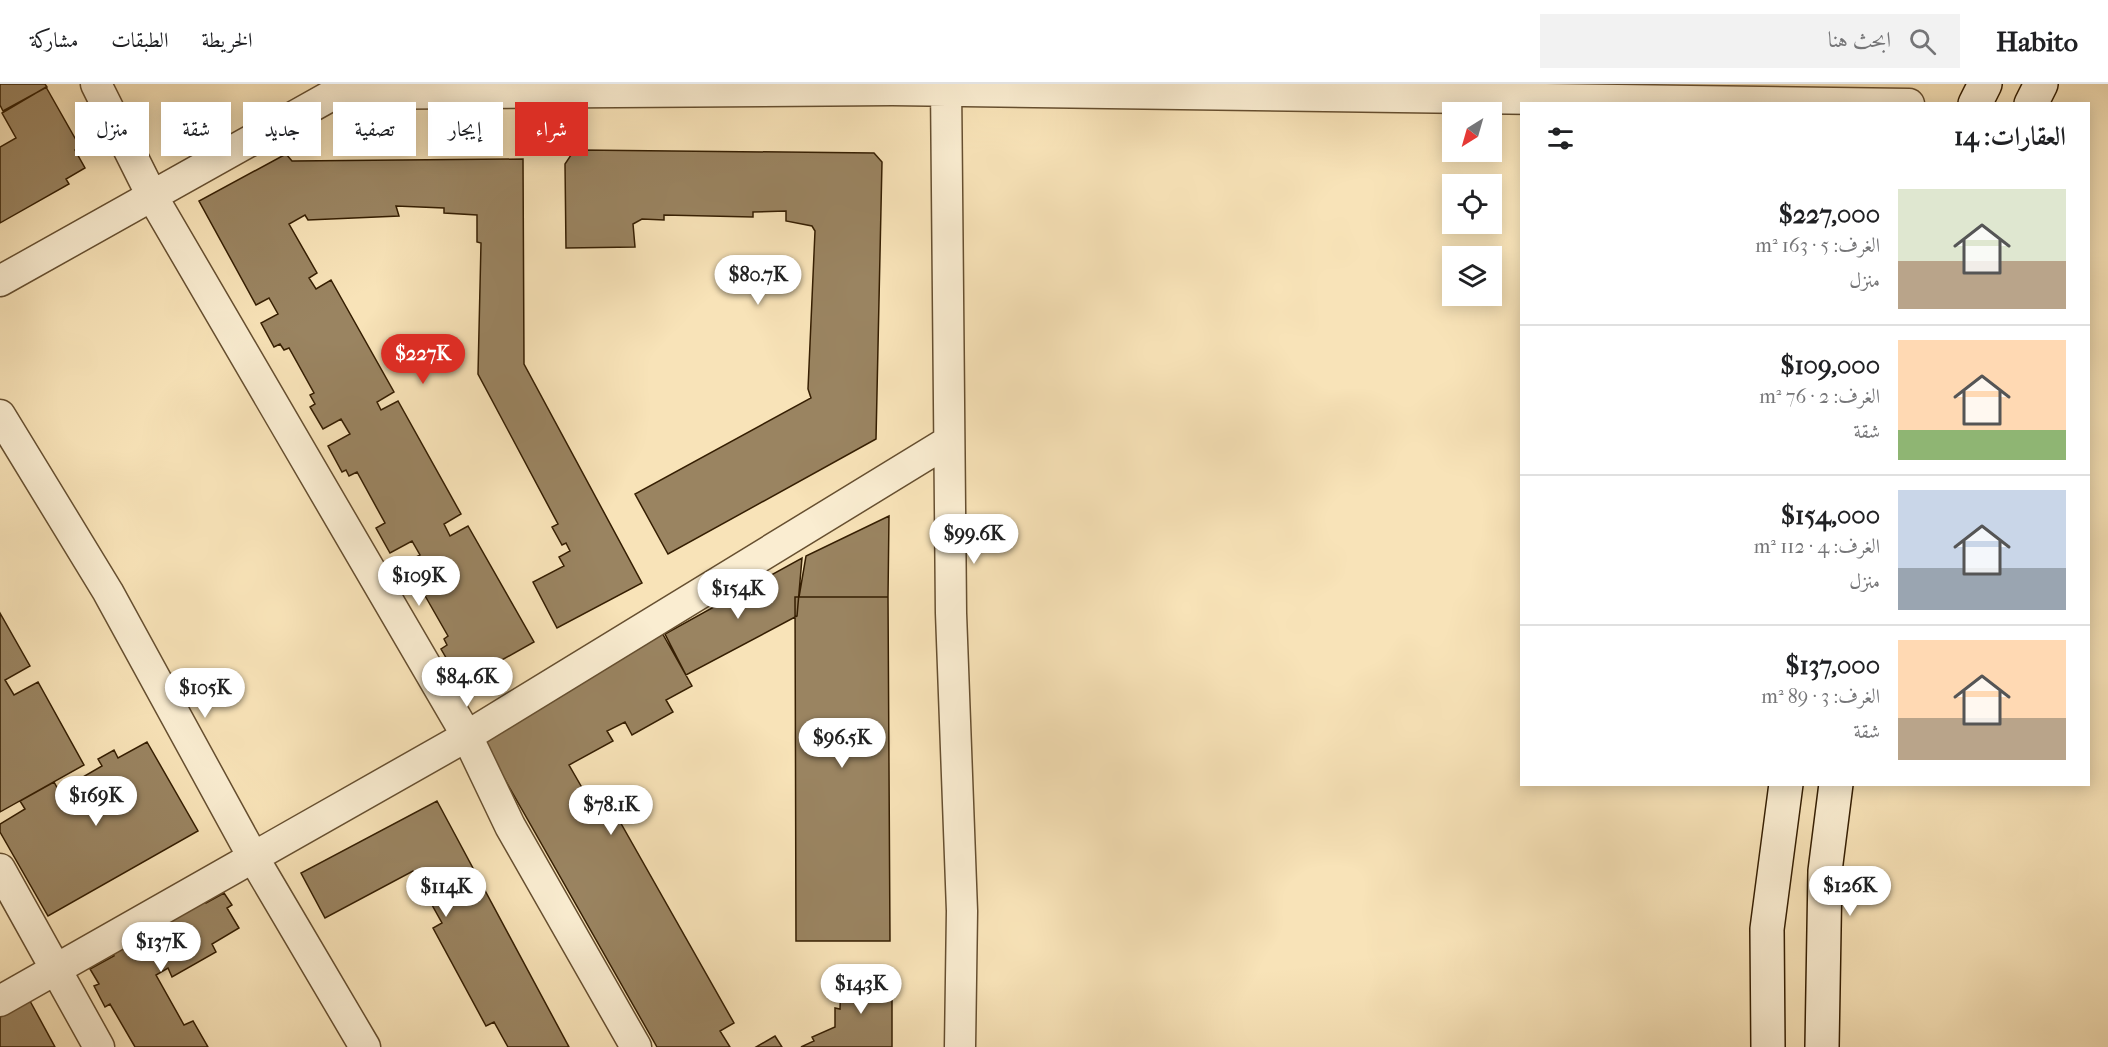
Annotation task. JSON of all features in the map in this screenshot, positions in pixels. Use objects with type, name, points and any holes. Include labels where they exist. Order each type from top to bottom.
[{"type":"main road","points":[[1976,102],[1985,84]]},
{"type":"main road","points":[[2032,102],[2041,84]]},
{"type":"main road","points":[[1767,1047],[1767,929],[1786,786]]},
{"type":"main road","points":[[1822,1047],[1825,871],[1836,786]]},
{"type":"street","points":[[96,84],[152,196],[467,736],[510,826],[636,1047]]},
{"type":"street","points":[[0,281],[152,196],[334,89],[946,87],[1683,92],[1872,102]]},
{"type":"street","points":[[946,87],[951,613],[962,911],[960,1047]]},
{"type":"street","points":[[0,415],[108,592],[253,857],[365,1047]]},
{"type":"street","points":[[0,1001],[467,736],[950,441]]},
{"type":"street","points":[[0,869],[99,1047]]},
{"type":"building","points":[[0,84],[45,84],[47,87],[3,111],[0,105]]},
{"type":"building","points":[[46,87],[75,138],[75,156],[78,156],[85,168],[66,179],[69,184],[0,223],[0,147],[16,138],[2,113]]},
{"type":"building","points":[[588,150],[874,153],[882,162],[876,439],[668,554],[635,494],[811,398],[808,389],[815,231],[812,226],[786,221],[786,211],[753,212],[753,217],[664,215],[664,220],[642,219],[633,224],[635,247],[566,248],[565,164],[570,156],[588,156]]},
{"type":"building","points":[[282,156],[288,156],[292,161],[523,159],[524,364],[642,583],[557,628],[533,582],[564,566],[559,557],[570,551],[566,543],[562,545],[552,527],[558,524],[478,374],[481,243],[477,242],[477,215],[444,213],[444,208],[396,206],[399,216],[308,220],[305,215],[289,224],[317,273],[309,278],[316,289],[331,280],[394,392],[377,402],[381,410],[398,401],[461,514],[444,524],[450,536],[468,526],[534,642],[466,680],[461,672],[456,675],[441,649],[447,645],[444,639],[448,636],[424,594],[420,597],[415,588],[412,592],[397,567],[420,555],[412,541],[390,553],[376,528],[385,523],[357,472],[349,476],[346,470],[342,472],[328,446],[350,434],[341,419],[323,429],[310,407],[315,404],[310,395],[314,393],[289,348],[284,350],[280,344],[274,347],[261,323],[278,314],[269,298],[256,305],[199,201]]},
{"type":"building","points":[[889,516],[888,597],[799,597],[806,556]]},
{"type":"building","points":[[802,558],[797,616],[686,675],[665,634]]},
{"type":"building","points":[[795,597],[888,597],[890,941],[796,941]]},
{"type":"building","points":[[0,613],[30,666],[5,680],[14,695],[38,682],[84,765],[0,812]]},
{"type":"building","points":[[661,631],[692,686],[666,700],[673,712],[632,735],[625,722],[607,731],[613,741],[569,765],[588,798],[602,790],[734,1023],[720,1031],[730,1047],[657,1047],[479,734]]},
{"type":"building","points":[[147,742],[198,831],[48,916],[0,832],[0,824],[25,809],[20,801],[54,782],[59,791],[102,766],[98,759],[114,750],[118,758]]},
{"type":"building","points":[[437,801],[569,1047],[508,1047],[494,1022],[486,1026],[433,928],[442,923],[413,871],[325,918],[301,873]]},
{"type":"building","points":[[224,893],[232,905],[227,908],[239,928],[212,944],[216,952],[172,977],[168,968],[156,975],[184,1025],[193,1021],[208,1047],[135,1047],[110,1004],[105,1007],[94,986],[99,984],[90,969],[114,956],[112,949],[202,897],[206,903]]},
{"type":"building","points":[[892,977],[892,1047],[801,1047],[814,1041],[812,1037],[835,1027],[835,1008],[840,1009],[841,978]]},
{"type":"building","points":[[30,1001],[55,1047],[0,1047],[0,1017]]},
{"type":"building","points":[[775,1036],[782,1047],[756,1047]]}]
